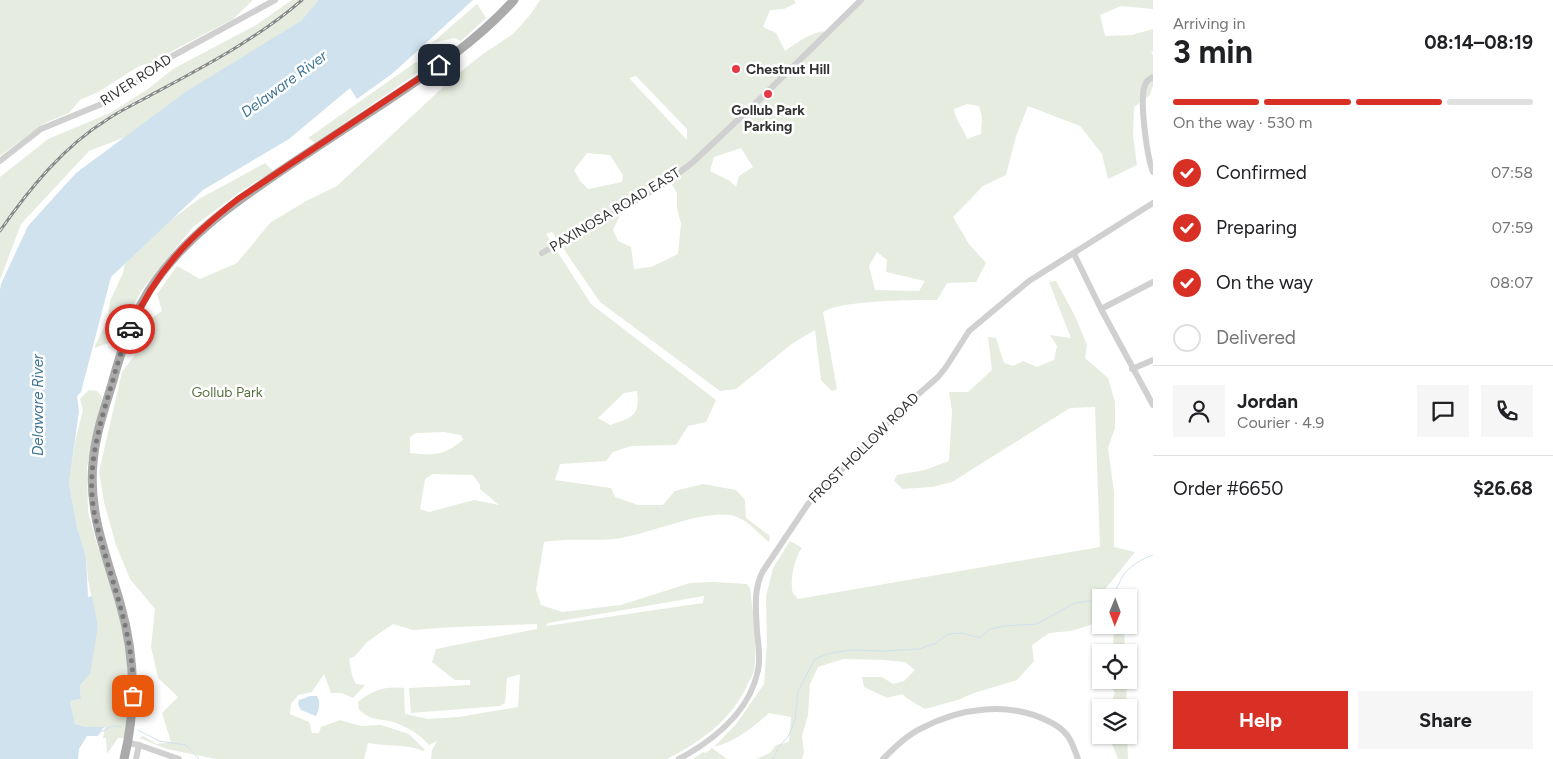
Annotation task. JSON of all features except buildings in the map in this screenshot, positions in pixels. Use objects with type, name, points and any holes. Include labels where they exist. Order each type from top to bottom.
[{"type":"main road","points":[[124,759],[128,743],[133,696],[134,678],[131,647],[96,520],[91,478],[101,419],[123,344],[140,306],[156,280],[180,249],[210,221],[238,199],[455,54],[514,0]]},
{"type":"street","name":"RIVER ROAD","points":[[0,161],[41,129],[104,102],[142,79],[166,59],[275,0]]},
{"type":"street","name":"PAXINOSA ROAD EAST","points":[[542,253],[642,197],[692,163],[861,0]]},
{"type":"street","points":[[1153,77],[1146,83],[1143,93],[1147,149],[1153,172]]},
{"type":"street","name":"FROST HOLLOW ROAD","points":[[679,759],[703,745],[725,727],[741,708],[756,678],[759,662],[756,612],[759,581],[763,571],[808,504],[898,412],[938,377],[969,331],[1030,281],[1153,203]]},
{"type":"street","points":[[1074,254],[1132,369],[1153,405]]},
{"type":"street","points":[[1101,309],[1153,282]]},
{"type":"street","points":[[1132,369],[1153,360]]},
{"type":"street","points":[[883,759],[904,739],[927,726],[960,713],[982,709],[1023,711],[1040,717],[1055,725],[1067,735],[1078,759]]},
{"type":"street","points":[[128,743],[140,745],[179,759]]},
{"type":"street","points":[[136,759],[140,745]]},
{"type":"green space","points":[[0,0],[253,0],[233,19],[155,62],[139,66],[98,92],[80,100],[69,113],[45,123],[0,156]]},
{"type":"green space","points":[[292,0],[321,0],[315,8],[279,41],[146,129],[89,151],[21,224],[0,280],[0,177],[48,139],[110,113],[148,89],[173,69],[256,25]]},
{"type":"green space","name":"Gollub Park","points":[[540,0],[794,0],[796,3],[784,9],[770,10],[763,27],[776,33],[785,51],[813,34],[825,31],[831,32],[865,0],[1153,0],[1153,9],[1121,6],[1100,15],[1105,36],[1132,35],[1153,29],[1153,51],[1151,52],[1153,55],[1153,85],[1150,95],[1134,107],[1133,135],[1137,165],[1108,179],[1102,154],[1080,126],[1028,106],[1016,136],[1006,175],[983,186],[953,217],[969,244],[986,263],[976,282],[947,283],[937,300],[860,303],[832,308],[823,312],[837,389],[832,391],[821,380],[815,330],[793,343],[736,389],[720,391],[600,302],[552,232],[546,234],[591,304],[716,400],[706,422],[688,426],[676,445],[631,446],[613,452],[606,461],[560,464],[555,480],[611,488],[615,497],[638,505],[663,505],[675,491],[703,484],[736,490],[745,500],[746,518],[770,536],[769,542],[739,518],[727,515],[713,515],[678,522],[626,537],[604,540],[544,542],[536,590],[541,605],[562,612],[621,605],[690,583],[747,584],[750,588],[755,639],[753,674],[731,711],[712,730],[691,746],[667,759],[431,759],[432,750],[437,741],[429,745],[406,727],[390,721],[373,718],[359,710],[358,702],[369,694],[385,688],[404,688],[405,714],[428,719],[459,717],[518,707],[520,674],[507,678],[505,703],[500,706],[411,713],[409,688],[470,685],[470,680],[455,680],[432,662],[436,649],[537,629],[537,624],[413,630],[393,624],[367,642],[355,656],[349,659],[356,684],[365,685],[353,698],[342,693],[331,693],[324,674],[312,692],[298,695],[291,704],[290,714],[309,722],[312,733],[319,733],[321,727],[340,720],[361,726],[381,725],[409,734],[425,750],[423,751],[403,746],[368,743],[364,759],[216,759],[167,749],[139,738],[143,736],[157,744],[171,742],[162,713],[178,697],[158,678],[151,647],[155,609],[130,579],[116,545],[104,502],[99,472],[122,372],[138,351],[140,326],[162,311],[157,294],[177,266],[200,279],[237,263],[270,223],[306,201],[337,186],[454,77],[483,54],[513,34]],"holes":[[[636,76],[687,129],[687,140],[629,78]],[[967,104],[979,106],[982,117],[981,134],[967,139],[954,109]],[[741,148],[753,167],[739,176],[736,187],[730,181],[710,171],[714,157]],[[587,153],[610,155],[623,175],[622,182],[588,189],[580,181],[574,170]],[[668,178],[677,193],[677,208],[681,224],[678,254],[651,267],[634,269],[631,247],[618,241],[613,230],[620,215],[620,207]],[[877,252],[887,260],[886,272],[925,281],[919,291],[875,290],[869,266]],[[637,391],[636,411],[629,418],[610,425],[598,418],[624,393]],[[444,432],[461,435],[463,440],[444,452],[426,454],[410,453],[410,437],[416,433]],[[433,474],[473,475],[480,485],[480,489],[499,505],[474,500],[429,512],[420,509],[425,479]],[[704,596],[703,603],[546,626],[548,623]]]},
{"type":"green space","points":[[477,4],[486,18],[461,41],[454,38],[432,43]]},
{"type":"green space","points":[[416,62],[426,67],[315,143],[308,138]]},
{"type":"green space","points":[[265,163],[273,171],[241,191],[193,227],[141,291],[120,334],[112,342],[94,348],[108,319],[110,301],[123,273],[126,257],[147,238],[199,199]]},
{"type":"green space","points":[[1056,281],[1075,316],[1087,345],[1085,358],[1108,378],[1115,402],[1115,428],[1108,448],[1114,492],[1114,547],[1135,552],[1105,589],[1092,589],[1092,624],[1070,631],[1049,633],[1032,645],[1034,661],[1017,680],[925,709],[902,694],[887,698],[864,687],[862,677],[882,677],[893,684],[904,681],[915,670],[905,662],[843,659],[818,667],[810,684],[808,715],[802,736],[804,752],[802,759],[756,759],[770,753],[776,745],[789,742],[791,717],[769,713],[744,733],[714,747],[737,723],[764,684],[767,643],[766,596],[773,568],[790,541],[802,548],[795,563],[792,576],[793,593],[798,599],[1100,547],[1095,407],[1070,408],[952,482],[932,487],[903,489],[894,481],[897,475],[925,470],[949,461],[952,411],[949,392],[968,392],[992,370],[988,337],[996,338],[1004,363],[1013,366],[1023,361],[1037,367],[1054,360],[1057,346],[1050,335],[1071,338],[1049,282]]},
{"type":"green space","points":[[89,390],[97,391],[102,397],[87,467],[88,512],[98,548],[116,596],[127,653],[128,697],[125,738],[118,738],[107,754],[106,738],[103,738],[105,727],[87,727],[75,724],[70,701],[81,699],[80,685],[98,626],[88,580],[86,557],[77,527],[69,483],[75,442],[83,410],[80,399]]},
{"type":"green space","points":[[1114,634],[1124,634],[1125,644],[1113,644]]},
{"type":"green space","points":[[1112,689],[1127,689],[1126,699],[1113,699],[1115,692]]},
{"type":"green space","points":[[1112,744],[1127,744],[1128,759],[1118,759]]},
{"type":"green space","points":[[712,748],[727,759],[693,759],[703,752],[706,753]]},
{"type":"water","name":"Delaware River","points":[[319,0],[473,0],[393,73],[357,99],[350,88],[289,139],[203,190],[111,277],[81,392],[77,396],[79,411],[69,483],[77,527],[86,557],[88,597],[92,596],[98,626],[90,674],[80,685],[81,699],[70,701],[75,724],[87,727],[104,727],[98,736],[87,736],[79,749],[78,759],[0,759],[1,284],[28,226],[76,173],[187,91],[301,21]]},
{"type":"water","points":[[310,696],[317,696],[319,701],[316,716],[301,710],[298,704],[299,700]]},
{"type":"waterway","points":[[1116,589],[1128,570],[1153,555]]},
{"type":"waterway","points":[[773,759],[778,748],[789,735],[795,720],[798,691],[815,659],[830,653],[852,650],[919,649],[936,643],[948,634],[962,633],[980,638],[990,629],[1004,626],[1037,624],[1075,603],[1092,601]]},
{"type":"waterway","points":[[101,732],[112,726],[121,727]]},
{"type":"waterway","points":[[138,730],[159,741],[186,745],[199,759]]},
{"type":"railway","points":[[0,231],[48,169],[92,130],[118,113],[229,52],[267,27],[302,0]]},
{"type":"way so far","points":[[130,329],[123,344],[99,429],[91,478],[93,508],[131,647],[134,678],[133,696]]},
{"type":"place","name":"Chestnut Hill","points":[[736,69]]},
{"type":"place","name":"Gollub Park Parking","points":[[768,94]]},
{"type":"route","points":[[130,329],[140,306],[156,280],[180,249],[210,221],[238,199],[439,65]]}]
